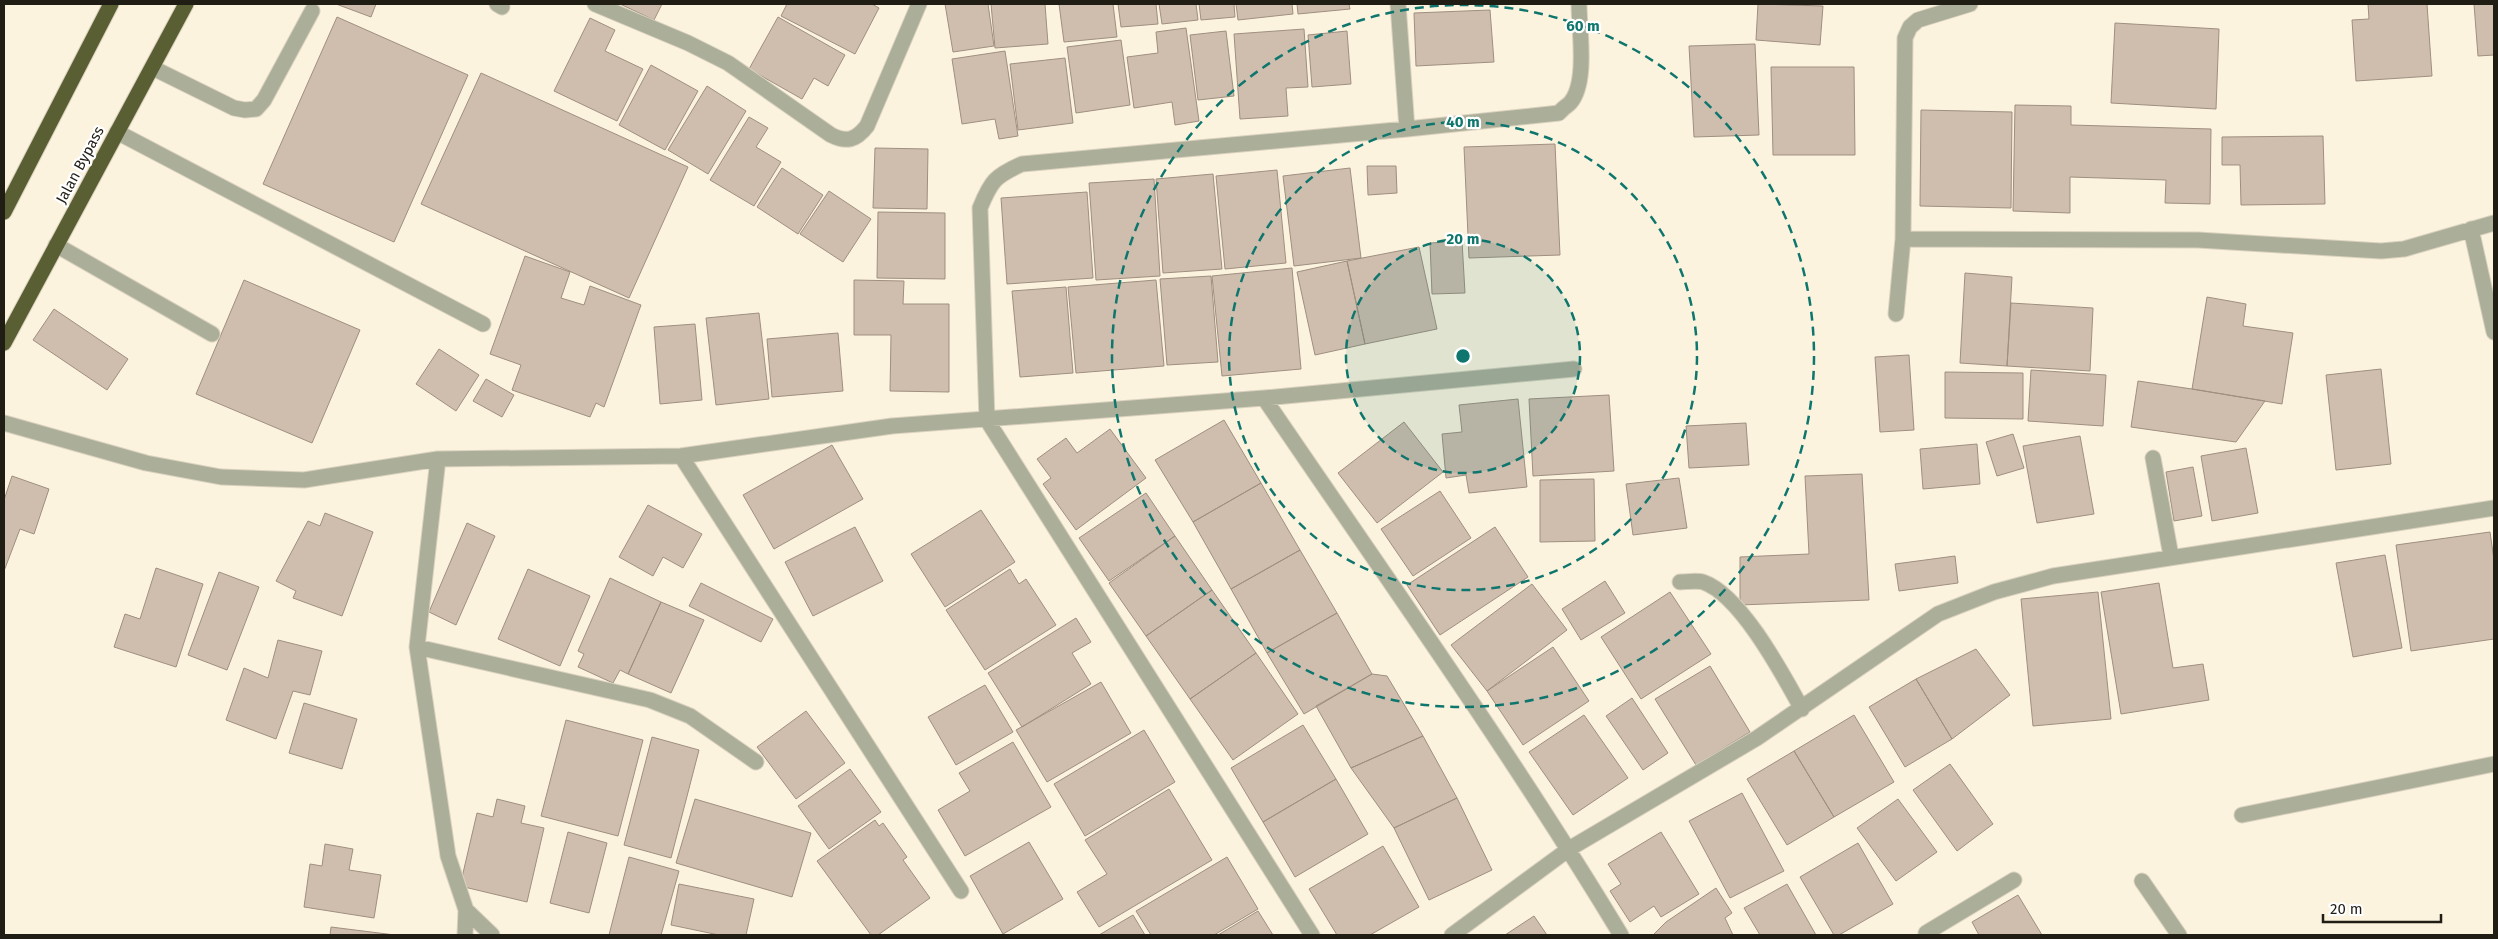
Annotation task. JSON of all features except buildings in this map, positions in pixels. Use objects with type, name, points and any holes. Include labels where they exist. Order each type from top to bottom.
[{"type":"highway","points":[[4,212],[111,4]]},
{"type":"highway","name":"Jalan Bypass","points":[[4,343],[186,4]]},
{"type":"street","points":[[595,4],[688,43],[728,63],[831,135],[840,139],[851,140],[860,135],[867,126],[919,4]]},
{"type":"street","points":[[1398,4],[1406,130]]},
{"type":"street","points":[[1312,935],[987,420],[980,208],[988,190],[1000,173],[1022,164],[1406,130],[1559,113],[1572,102],[1581,74],[1579,4]]},
{"type":"street","points":[[1896,314],[1903,238],[1905,38],[1910,27],[1918,20],[1970,4]]},
{"type":"street","points":[[153,68],[234,108],[256,109],[264,100],[312,11]]},
{"type":"street","points":[[117,132],[483,324]]},
{"type":"street","points":[[1903,238],[2198,240],[2382,251],[2404,250],[2494,223]]},
{"type":"street","points":[[2471,229],[2494,332]]},
{"type":"street","points":[[56,245],[212,334]]},
{"type":"street","points":[[4,423],[146,463],[221,477],[304,480],[438,459],[681,456],[892,426],[1264,398],[1574,369]]},
{"type":"street","points":[[1264,398],[1569,849],[1621,935]]},
{"type":"street","points":[[681,456],[961,891]]},
{"type":"street","points":[[2153,458],[2171,556]]},
{"type":"street","points":[[438,459],[417,647],[448,856],[466,910],[465,935]]},
{"type":"street","points":[[1452,935],[1569,849],[1802,709],[1938,614],[1994,592],[2053,576],[2171,556],[2494,508]]},
{"type":"street","points":[[1680,582],[1702,582],[1724,596],[1764,642],[1802,709]]},
{"type":"street","points":[[417,647],[650,700],[690,716],[756,762]]},
{"type":"street","points":[[2242,815],[2494,764]]},
{"type":"street","points":[[1925,935],[2014,880]]},
{"type":"street","points":[[2142,881],[2179,935]]},
{"type":"street","points":[[466,910],[492,935]]}]
